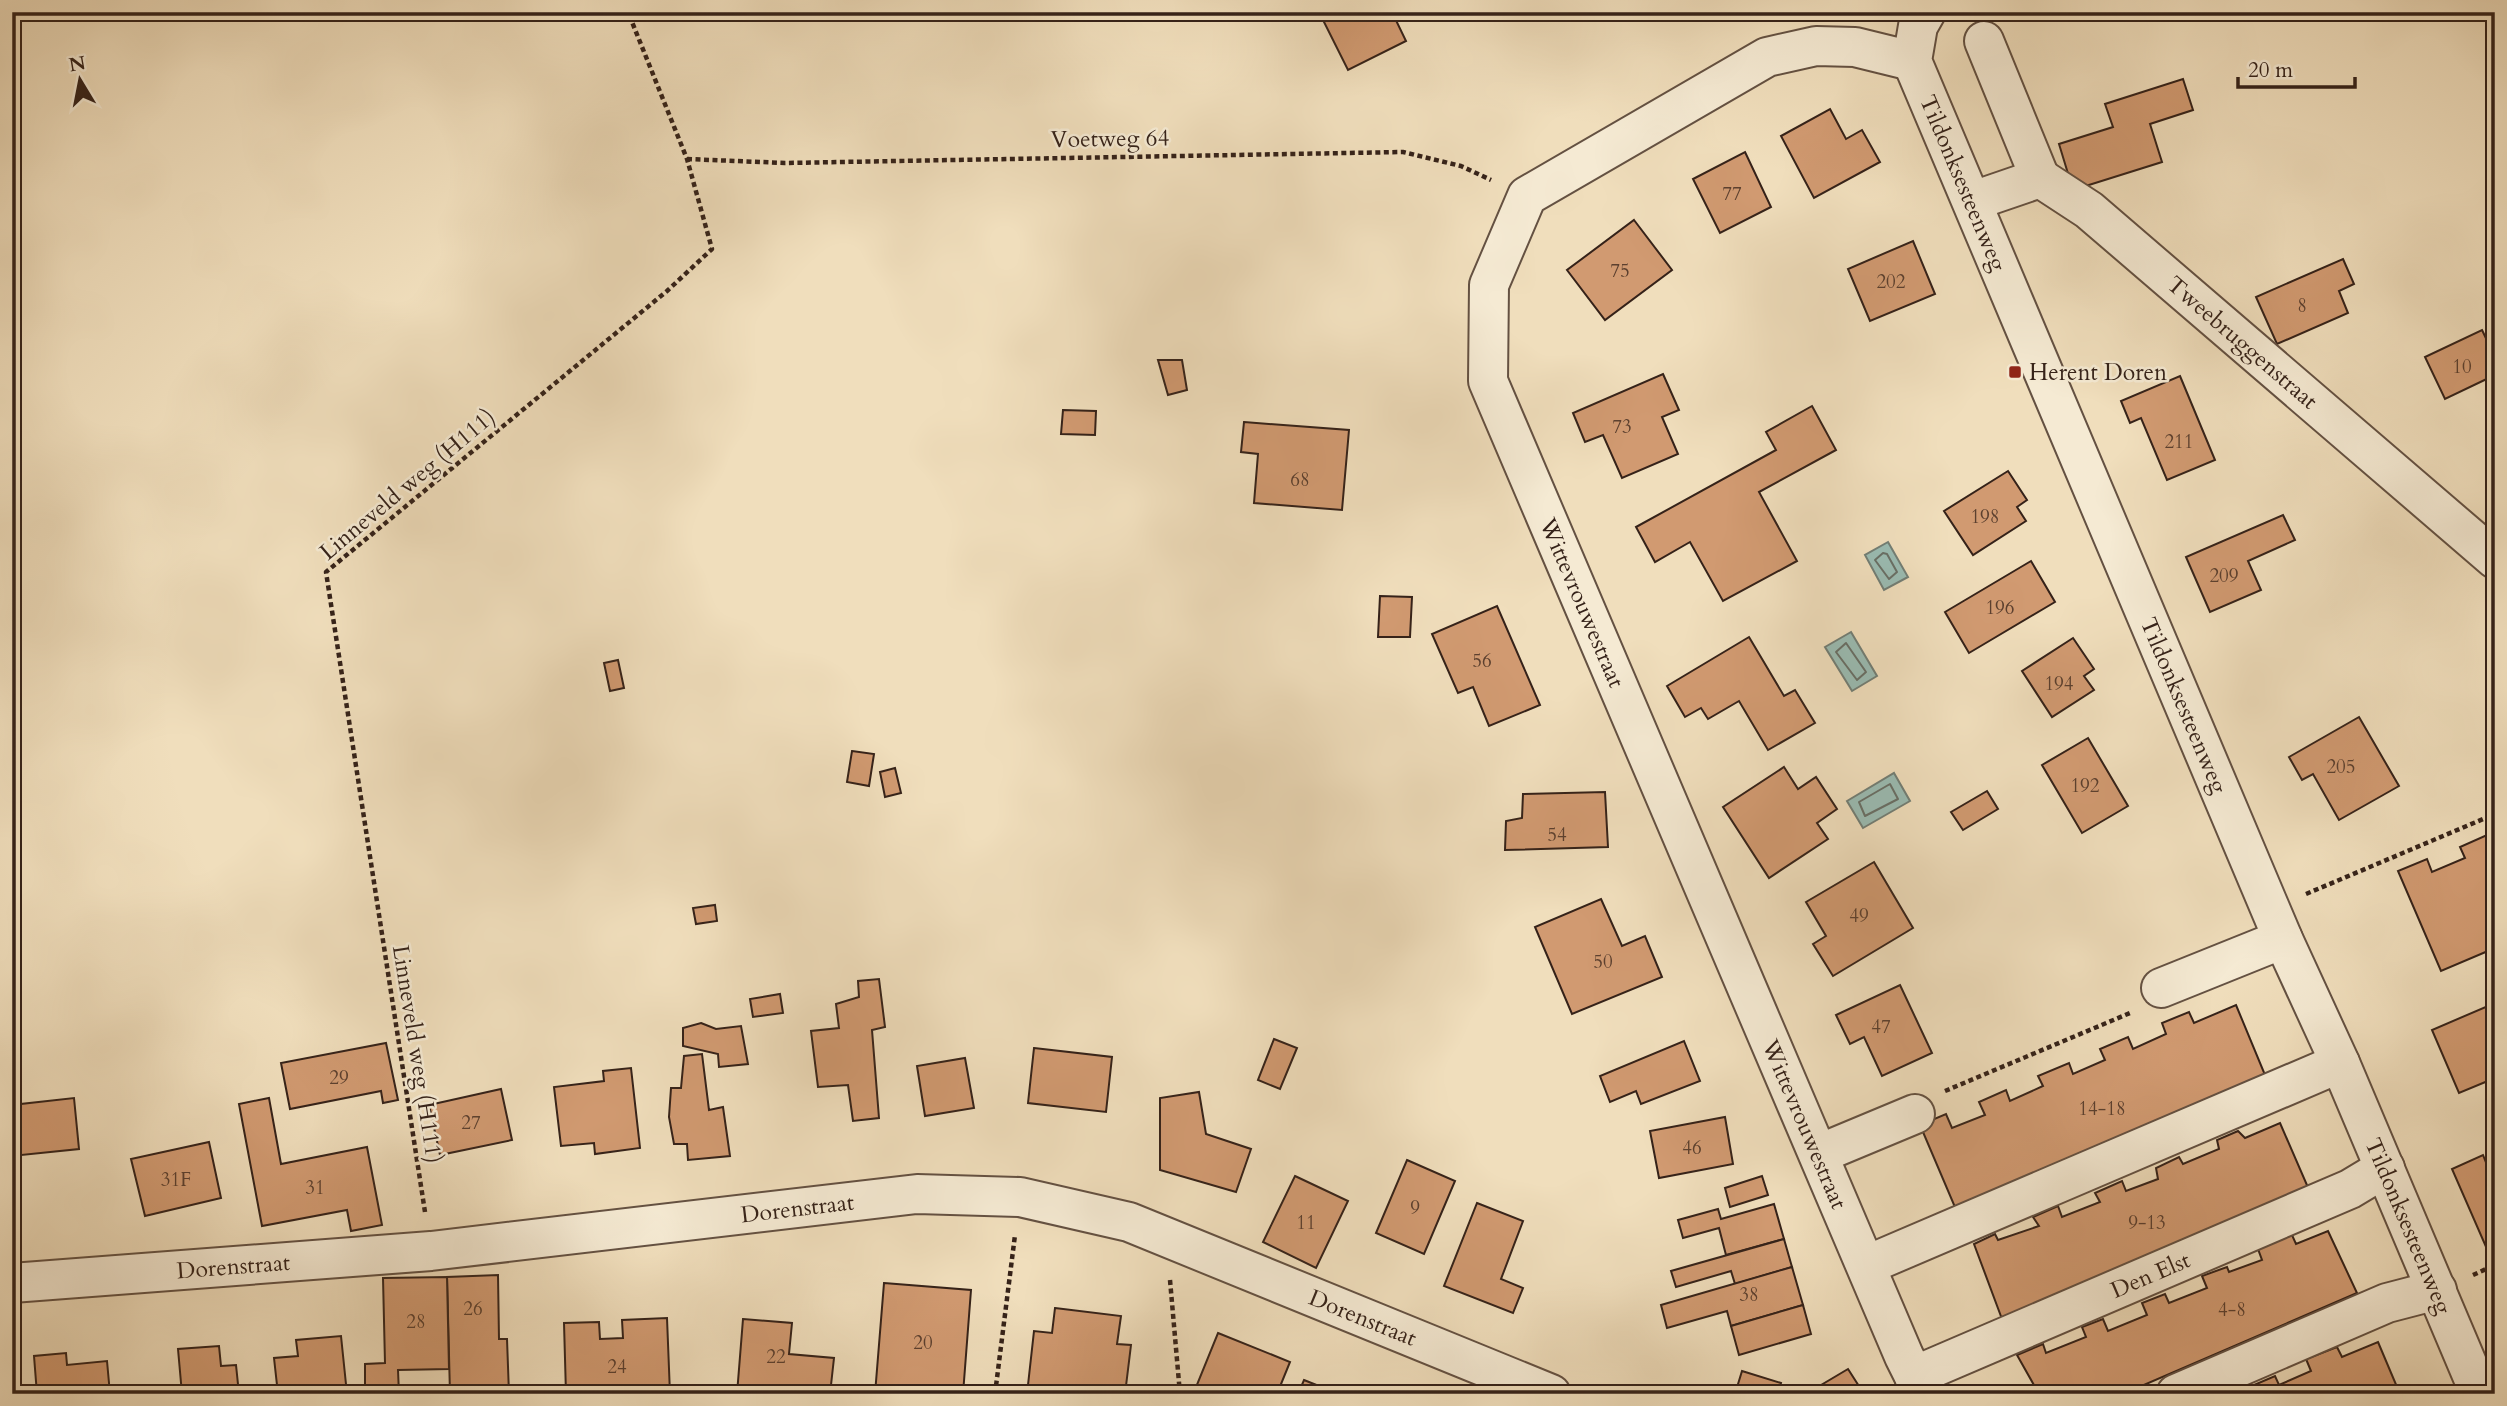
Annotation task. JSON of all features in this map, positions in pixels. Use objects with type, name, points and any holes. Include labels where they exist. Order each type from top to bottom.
[{"type":"street","points":[[1527,196],[1767,57],[1816,46],[1855,47],[1912,61],[1918,26],[1926,12]]},
{"type":"street","points":[[1973,201],[2040,178],[1984,41]]},
{"type":"street","name":"Tildonksesteenweg","points":[[1912,61],[2276,924],[2340,1063],[2480,1394]]},
{"type":"street","name":"Tweebruggenstraat","points":[[2040,178],[2089,209],[2495,559]]},
{"type":"street","name":"Wittevrouwestraat","points":[[1527,196],[1489,285],[1488,380],[1918,1385]]},
{"type":"street","points":[[2161,988],[2276,924]]},
{"type":"street","points":[[1867,1265],[2340,1063]]},
{"type":"street","points":[[1819,1154],[1915,1114]]},
{"type":"street","name":"Den Elst","points":[[1918,1385],[2350,1189],[2385,1168]]},
{"type":"street","name":"Dorenstraat","points":[[12,1283],[431,1251],[917,1194],[1020,1196],[1129,1223],[1550,1394]]},
{"type":"street","points":[[2176,1394],[2387,1303],[2437,1290]]},
{"type":"path","name":"Linneveld weg (H111)","points":[[431,1251],[326,572],[667,291],[712,249],[687,159],[628,12]]},
{"type":"path","name":"Voetweg 64","points":[[687,159],[785,163],[1403,152],[1461,166],[1527,196]]},
{"type":"path","points":[[2276,924],[2495,814]]},
{"type":"path","points":[[1915,1114],[1915,1103],[2162,999],[2161,988]]},
{"type":"path","points":[[995,1394],[1020,1196]]},
{"type":"path","points":[[1167,1238],[1180,1394]]},
{"type":"water","points":[[1888,542],[1908,577],[1884,590],[1865,555]]},
{"type":"water","points":[[1851,632],[1877,676],[1852,691],[1825,647]]},
{"type":"water","points":[[1894,773],[1910,801],[1863,828],[1847,801]]},
{"type":"building","points":[[1319,12],[1392,12],[1406,41],[1348,70]]},
{"type":"building","points":[[2370,12],[2394,12],[2373,20]]},
{"type":"building","points":[[2183,79],[2193,110],[2150,124],[2162,162],[2073,190],[2059,144],[2113,127],[2105,104]]},
{"type":"building","points":[[1830,109],[1846,139],[1862,130],[1880,162],[1814,198],[1781,136]]},
{"type":"building","points":[[1745,152],[1771,207],[1720,233],[1693,179]]},
{"type":"building","points":[[1634,220],[1672,270],[1605,320],[1567,270]]},
{"type":"building","points":[[1913,241],[1935,294],[1870,321],[1848,269]]},
{"type":"building","points":[[2343,259],[2354,284],[2339,291],[2348,313],[2277,344],[2256,297]]},
{"type":"building","points":[[2482,330],[2495,357],[2495,375],[2445,399],[2425,357]]},
{"type":"building","points":[[1158,360],[1182,360],[1187,390],[1168,395]]},
{"type":"building","points":[[1663,374],[1679,410],[1662,417],[1678,454],[1622,478],[1603,435],[1585,442],[1573,413]]},
{"type":"building","points":[[2180,376],[2215,460],[2167,480],[2141,418],[2130,423],[2121,401]]},
{"type":"building","points":[[1812,406],[1836,450],[1759,492],[1797,561],[1723,601],[1690,542],[1655,562],[1636,527],[1776,450],[1766,432]]},
{"type":"building","points":[[1063,410],[1096,411],[1095,435],[1061,434]]},
{"type":"building","points":[[1244,422],[1349,430],[1342,510],[1254,503],[1258,454],[1241,452]]},
{"type":"building","points":[[2008,471],[2027,500],[2017,507],[2026,521],[1973,555],[1944,511]]},
{"type":"building","points":[[2283,515],[2295,540],[2248,561],[2261,590],[2210,612],[2186,557]]},
{"type":"building","points":[[2031,561],[2055,602],[1969,653],[1945,612]]},
{"type":"building","points":[[1380,596],[1412,597],[1410,637],[1378,637]]},
{"type":"building","points":[[1497,606],[1540,705],[1489,726],[1473,687],[1458,693],[1432,634]]},
{"type":"building","points":[[1749,637],[1784,696],[1795,690],[1815,723],[1768,750],[1739,701],[1708,719],[1701,708],[1685,717],[1667,686]]},
{"type":"building","points":[[2073,638],[2094,669],[2084,676],[2094,690],[2052,717],[2022,671]]},
{"type":"building","points":[[618,660],[624,688],[610,691],[604,663]]},
{"type":"building","points":[[2359,717],[2399,786],[2339,820],[2313,774],[2302,780],[2289,757]]},
{"type":"building","points":[[2088,738],[2128,806],[2082,833],[2042,765]]},
{"type":"building","points":[[852,751],[874,754],[869,786],[847,782]]},
{"type":"building","points":[[1784,767],[1798,789],[1816,777],[1837,809],[1817,823],[1828,839],[1769,878],[1723,807]]},
{"type":"building","points":[[895,768],[901,793],[885,797],[880,772]]},
{"type":"building","points":[[1987,791],[1998,809],[1963,830],[1951,812]]},
{"type":"building","points":[[1605,792],[1608,847],[1505,850],[1506,821],[1522,818],[1523,794]]},
{"type":"building","points":[[2487,835],[2495,848],[2495,948],[2441,971],[2398,871],[2427,859],[2432,872],[2465,858],[2460,847]]},
{"type":"building","points":[[1874,862],[1913,928],[1833,976],[1813,944],[1826,936],[1806,902]]},
{"type":"building","points":[[1601,899],[1622,946],[1645,936],[1662,977],[1572,1014],[1535,927]]},
{"type":"building","points":[[715,905],[717,921],[696,924],[693,908]]},
{"type":"building","points":[[879,979],[885,1027],[872,1030],[879,1118],[853,1121],[848,1085],[818,1087],[811,1031],[839,1028],[836,1004],[859,997],[858,981]]},
{"type":"building","points":[[1900,985],[1932,1053],[1882,1076],[1864,1037],[1850,1044],[1836,1015]]},
{"type":"building","points":[[780,994],[783,1013],[753,1017],[750,999]]},
{"type":"building","points":[[2495,1003],[2495,1078],[2459,1093],[2432,1030]]},
{"type":"building","points":[[2236,1005],[2270,1087],[1960,1219],[1920,1125],[1946,1114],[1952,1128],[1985,1115],[1979,1102],[2006,1090],[2010,1101],[2043,1086],[2038,1076],[2069,1063],[2073,1074],[2105,1060],[2100,1049],[2128,1037],[2133,1049],[2166,1034],[2162,1023],[2189,1012],[2194,1023]]},
{"type":"building","points":[[701,1023],[716,1029],[741,1026],[748,1064],[719,1067],[718,1054],[683,1046],[683,1028]]},
{"type":"building","points":[[1274,1039],[1297,1048],[1280,1089],[1258,1080]]},
{"type":"building","points":[[1684,1041],[1700,1081],[1641,1104],[1636,1091],[1610,1102],[1600,1076]]},
{"type":"building","points":[[386,1043],[398,1100],[383,1103],[381,1091],[290,1109],[281,1063]]},
{"type":"building","points":[[1034,1048],[1112,1057],[1106,1112],[1028,1103]]},
{"type":"building","points":[[702,1054],[709,1110],[723,1107],[730,1156],[688,1160],[687,1144],[674,1144],[669,1117],[671,1088],[681,1088],[684,1056]]},
{"type":"building","points":[[965,1058],[974,1108],[925,1116],[917,1066]]},
{"type":"building","points":[[631,1068],[640,1148],[595,1154],[594,1143],[561,1146],[554,1087],[604,1081],[603,1071]]},
{"type":"building","points":[[501,1089],[512,1140],[440,1155],[429,1105]]},
{"type":"building","points":[[1199,1092],[1206,1134],[1251,1149],[1236,1192],[1160,1170],[1160,1098]]},
{"type":"building","points":[[74,1098],[79,1149],[12,1156],[12,1105]]},
{"type":"building","points":[[269,1098],[281,1164],[367,1147],[382,1225],[351,1231],[347,1210],[262,1226],[239,1104]]},
{"type":"building","points":[[1725,1117],[1733,1164],[1659,1178],[1650,1131]]},
{"type":"building","points":[[2280,1123],[2313,1199],[2002,1319],[1974,1244],[1995,1234],[1998,1240],[2039,1226],[2033,1217],[2058,1206],[2062,1217],[2100,1202],[2095,1193],[2122,1181],[2126,1191],[2158,1179],[2156,1168],[2179,1157],[2183,1164],[2219,1149],[2217,1140],[2238,1131],[2245,1138]]},
{"type":"building","points":[[209,1142],[221,1198],[145,1216],[131,1159]]},
{"type":"building","points":[[2483,1155],[2487,1165],[2495,1162],[2495,1254],[2490,1256],[2452,1169]]},
{"type":"building","points":[[1407,1160],[1455,1181],[1424,1254],[1376,1233]]},
{"type":"building","points":[[1295,1176],[1348,1201],[1316,1268],[1263,1242]]},
{"type":"building","points":[[1762,1176],[1768,1195],[1730,1207],[1725,1188]]},
{"type":"building","points":[[1477,1203],[1523,1221],[1501,1279],[1523,1288],[1513,1313],[1444,1286]]},
{"type":"building","points":[[1774,1204],[1784,1239],[1726,1255],[1719,1228],[1683,1238],[1678,1220],[1718,1209],[1721,1219]]},
{"type":"building","points":[[2328,1231],[2357,1293],[2123,1394],[2039,1394],[2017,1355],[2043,1344],[2046,1353],[2086,1337],[2082,1327],[2103,1319],[2108,1331],[2147,1315],[2142,1303],[2165,1294],[2169,1303],[2207,1288],[2202,1276],[2227,1267],[2229,1272],[2262,1260],[2258,1249],[2292,1235],[2296,1244]]},
{"type":"building","points":[[1784,1239],[1792,1267],[1735,1284],[1731,1271],[1676,1287],[1671,1271]]},
{"type":"building","points":[[1792,1267],[1803,1305],[1731,1326],[1727,1311],[1667,1328],[1661,1305]]},
{"type":"building","points":[[498,1275],[499,1339],[507,1339],[509,1394],[450,1394],[447,1277]]},
{"type":"building","points":[[447,1277],[449,1369],[398,1370],[399,1394],[365,1394],[365,1364],[385,1363],[383,1278]]},
{"type":"building","points":[[884,1283],[971,1290],[963,1394],[875,1394]]},
{"type":"building","points":[[1803,1305],[1811,1334],[1739,1355],[1731,1326]]},
{"type":"building","points":[[1055,1308],[1121,1316],[1117,1344],[1131,1345],[1125,1394],[1027,1394],[1034,1331],[1052,1333]]},
{"type":"building","points":[[667,1318],[670,1394],[566,1394],[564,1323],[599,1322],[600,1339],[623,1338],[622,1320]]},
{"type":"building","points":[[743,1319],[792,1323],[789,1354],[834,1358],[830,1394],[737,1394]]},
{"type":"building","points":[[1218,1333],[1290,1362],[1277,1394],[1194,1392]]},
{"type":"building","points":[[341,1336],[347,1394],[278,1394],[274,1358],[298,1356],[296,1340]]},
{"type":"building","points":[[2378,1342],[2400,1394],[2250,1394],[2247,1388],[2275,1376],[2279,1385],[2311,1371],[2306,1359],[2337,1347],[2342,1357]]},
{"type":"building","points":[[219,1346],[221,1366],[236,1365],[239,1394],[182,1394],[178,1349]]},
{"type":"building","points":[[66,1353],[67,1365],[107,1361],[110,1394],[37,1394],[34,1356]]},
{"type":"building","points":[[1848,1369],[1864,1394],[1806,1394]]},
{"type":"building","points":[[1742,1371],[1781,1383],[1778,1394],[1735,1394]]},
{"type":"building","points":[[1304,1380],[1339,1394],[1298,1394]]},
{"type":"place","name":"Herent Doren","points":[[2015,372]]}]
